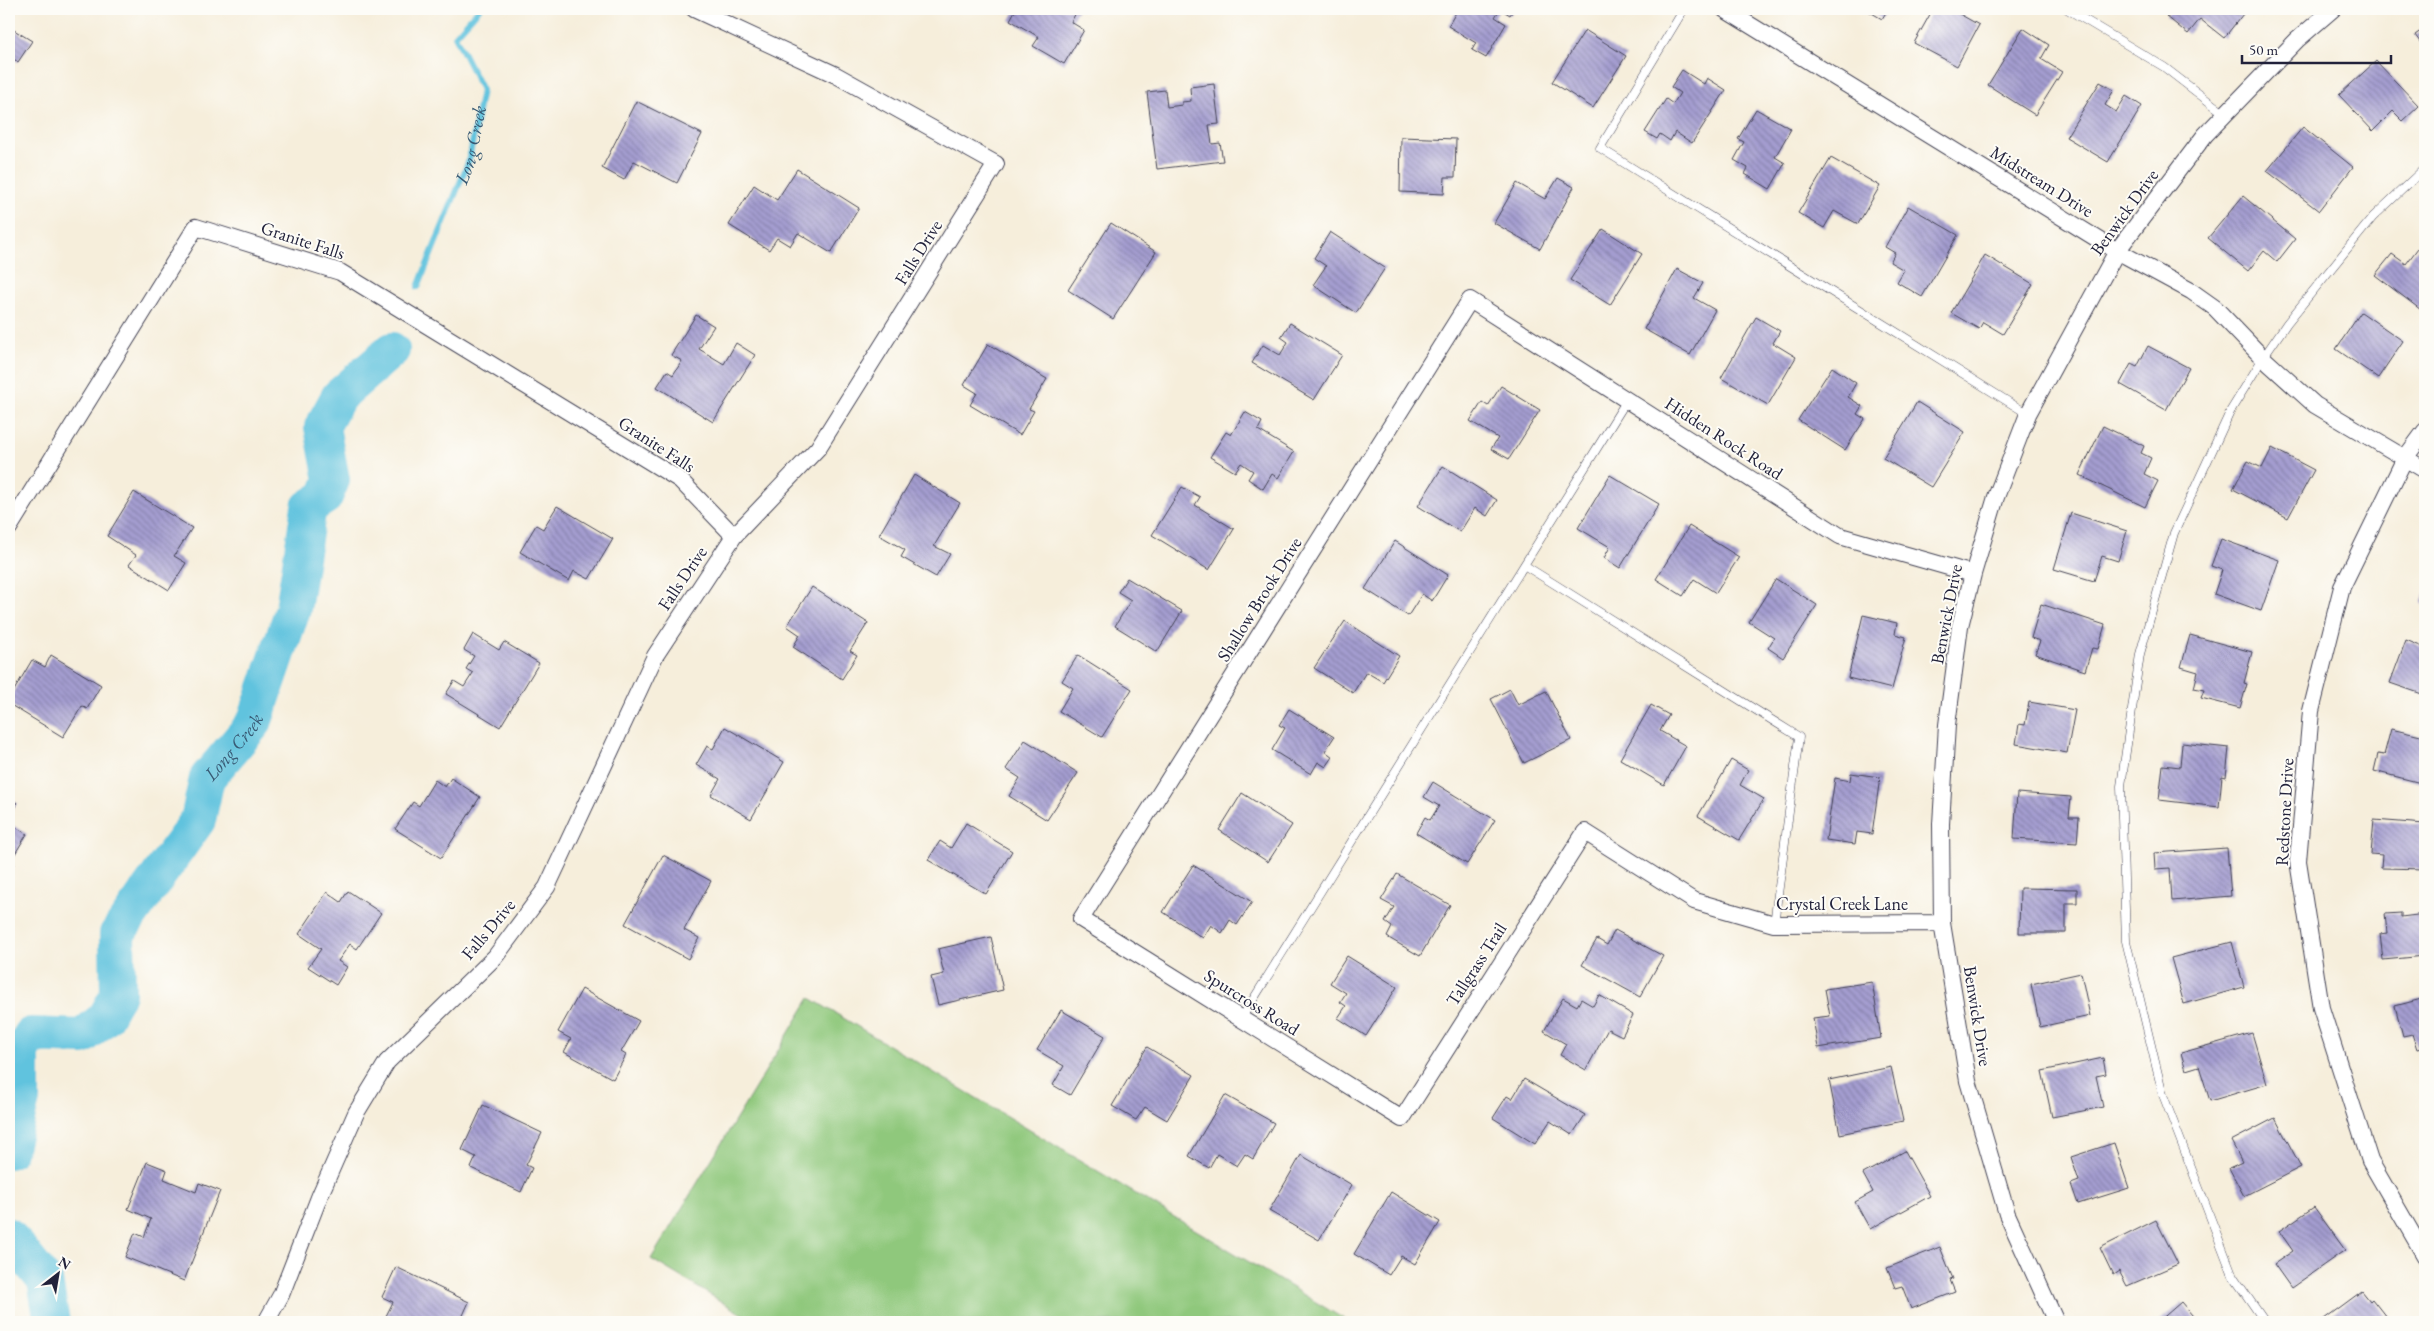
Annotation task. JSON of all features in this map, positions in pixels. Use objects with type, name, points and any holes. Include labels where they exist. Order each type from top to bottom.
[{"type":"street","name":"Falls Drive","points":[[266,1322],[281,1295],[320,1195],[356,1113],[386,1062],[495,957],[547,887],[655,656],[734,536],[818,448],[996,164],[836,75],[694,9]]},
{"type":"street","name":"Midstream Drive","points":[[1724,9],[2117,250],[2191,291],[2207,302],[2240,333],[2262,358],[2316,405],[2425,470]]},
{"type":"street","name":"Benwick Drive","points":[[2056,1322],[2007,1214],[1968,1081],[1942,923],[1941,824],[1946,725],[1960,626],[1996,497],[2028,414],[2117,250],[2205,136],[2297,40],[2333,9]]},
{"type":"street","name":"Granite Falls","points":[[9,528],[196,227],[340,272],[680,480],[734,536]]},
{"type":"street","name":"Hidden Rock Road","points":[[1470,300],[1840,536],[1973,574]]},
{"type":"street","name":"Shallow Brook Drive","points":[[1081,919],[1470,300]]},
{"type":"street","name":"Redstone Drive","points":[[2425,431],[2406,458],[2342,587],[2311,711],[2298,861],[2321,1008],[2370,1161],[2425,1256]]},
{"type":"street","name":"Crystal Creek Lane","points":[[1585,832],[1694,901],[1774,924],[1942,923]]},
{"type":"street","name":"Tallgrass Trail","points":[[1402,1118],[1585,832]]},
{"type":"street","name":"Spurcross Road","points":[[1081,919],[1402,1118]]},
{"type":"lane","points":[[1684,9],[1600,148],[2028,414]]},
{"type":"lane","points":[[2067,9],[2164,67],[2226,114]]},
{"type":"lane","points":[[2265,1322],[2233,1276],[2163,1095],[2126,941],[2121,786],[2140,654],[2174,533],[2231,410],[2262,358],[2288,322],[2373,217],[2425,168]]},
{"type":"lane","points":[[1241,1019],[1627,400]]},
{"type":"lane","points":[[1524,565],[1799,738],[1774,924]]},
{"type":"green space","points":[[810,998],[1349,1322],[755,1322],[651,1259]]},
{"type":"building","points":[[1016,9],[1078,9],[1071,22],[1084,30],[1064,64],[1033,46],[1039,37],[1010,20]]},
{"type":"building","points":[[1458,9],[1500,9],[1495,17],[1506,24],[1486,58],[1472,50],[1476,43],[1448,26]]},
{"type":"building","points":[[1500,9],[1514,9],[1510,15]]},
{"type":"building","points":[[1865,9],[1888,9],[1882,19]]},
{"type":"building","points":[[1933,9],[1956,9],[1954,11],[1979,25],[1957,66],[1914,43]]},
{"type":"building","points":[[2172,9],[2247,9],[2224,38],[2200,19],[2188,34],[2166,16]]},
{"type":"building","points":[[9,27],[32,41],[18,62],[9,56]]},
{"type":"building","points":[[2023,28],[2049,45],[2041,59],[2062,72],[2035,115],[1988,85]]},
{"type":"building","points":[[2425,28],[2425,49],[2415,35]]},
{"type":"building","points":[[1585,30],[1626,56],[1593,108],[1552,82]]},
{"type":"building","points":[[2376,61],[2419,106],[2403,121],[2393,111],[2373,131],[2339,95]]},
{"type":"building","points":[[1682,70],[1704,84],[1707,78],[1726,90],[1692,143],[1675,132],[1670,141],[1660,134],[1657,139],[1645,132],[1666,99],[1673,104],[1680,93],[1671,87]]},
{"type":"building","points":[[2100,82],[2114,90],[2105,105],[2116,112],[2126,96],[2142,106],[2108,162],[2066,137]]},
{"type":"building","points":[[1214,84],[1219,124],[1209,125],[1212,144],[1220,143],[1223,161],[1157,169],[1147,92],[1165,90],[1167,107],[1182,105],[1182,102],[1191,101],[1190,87]]},
{"type":"building","points":[[636,101],[702,134],[677,183],[634,161],[624,180],[602,168]]},
{"type":"building","points":[[1756,109],[1791,129],[1775,157],[1785,163],[1770,189],[1745,174],[1748,168],[1734,160],[1744,142],[1738,139]]},
{"type":"building","points":[[2303,127],[2353,167],[2319,211],[2267,171]]},
{"type":"building","points":[[1401,137],[1456,139],[1455,177],[1445,177],[1444,194],[1400,192]]},
{"type":"building","points":[[1831,158],[1880,186],[1858,224],[1834,211],[1824,228],[1798,213]]},
{"type":"building","points":[[797,169],[859,208],[831,253],[798,233],[790,246],[777,238],[769,250],[729,225],[754,185],[777,200]]},
{"type":"building","points":[[1558,178],[1574,187],[1540,249],[1494,223],[1517,183],[1545,199]]},
{"type":"building","points":[[2243,196],[2295,239],[2277,262],[2264,251],[2248,271],[2208,238]]},
{"type":"building","points":[[1908,206],[1958,235],[1922,297],[1897,282],[1904,270],[1890,262],[1895,253],[1885,247]]},
{"type":"building","points":[[1111,223],[1156,252],[1113,319],[1068,290]]},
{"type":"building","points":[[1603,229],[1642,254],[1610,305],[1570,280]]},
{"type":"building","points":[[1330,232],[1385,268],[1356,313],[1313,285],[1326,266],[1314,258]]},
{"type":"building","points":[[2421,244],[2425,247],[2425,313],[2375,275],[2392,254],[2406,264]]},
{"type":"building","points":[[1985,255],[2033,284],[2003,334],[1983,322],[1979,329],[1951,313]]},
{"type":"building","points":[[1677,269],[1703,283],[1694,298],[1715,310],[1690,355],[1644,329]]},
{"type":"building","points":[[2361,312],[2403,341],[2378,378],[2336,349]]},
{"type":"building","points":[[696,315],[714,326],[699,349],[724,364],[736,343],[755,355],[713,422],[657,387],[667,371],[673,375],[682,361],[671,355]]},
{"type":"building","points":[[1756,317],[1780,331],[1773,343],[1796,357],[1768,405],[1721,378]]},
{"type":"building","points":[[1290,323],[1342,355],[1314,400],[1252,363],[1263,345],[1280,355],[1288,342],[1281,337]]},
{"type":"building","points":[[988,344],[1047,379],[1029,409],[1034,411],[1020,435],[970,405],[977,393],[964,385]]},
{"type":"building","points":[[2148,346],[2189,368],[2166,410],[2120,384],[2131,364],[2137,367]]},
{"type":"building","points":[[1832,367],[1856,383],[1848,397],[1862,406],[1857,414],[1865,419],[1845,450],[1798,420]]},
{"type":"building","points":[[1501,386],[1540,410],[1509,459],[1491,449],[1498,438],[1470,421],[1482,402],[1488,406]]},
{"type":"building","points":[[1917,402],[1965,432],[1931,487],[1883,458]]},
{"type":"building","points":[[1245,412],[1262,422],[1258,430],[1294,452],[1278,478],[1272,474],[1263,489],[1248,479],[1253,471],[1241,463],[1235,472],[1210,457],[1226,432],[1231,435]]},
{"type":"building","points":[[2103,426],[2144,446],[2141,453],[2151,458],[2144,474],[2158,481],[2145,507],[2079,475]]},
{"type":"building","points":[[2272,448],[2314,470],[2288,518],[2233,489],[2248,461],[2262,468]]},
{"type":"building","points":[[1443,466],[1497,500],[1487,516],[1475,508],[1460,532],[1418,506]]},
{"type":"building","points":[[914,475],[960,503],[934,546],[950,554],[936,577],[901,557],[905,550],[879,535]]},
{"type":"building","points":[[1610,475],[1659,504],[1620,568],[1604,558],[1610,547],[1578,528]]},
{"type":"building","points":[[1182,487],[1200,497],[1195,505],[1234,529],[1209,570],[1152,535]]},
{"type":"building","points":[[134,492],[192,528],[174,556],[186,563],[169,590],[129,565],[136,555],[107,536]]},
{"type":"building","points":[[557,506],[613,539],[589,579],[574,571],[569,581],[520,552],[536,525],[543,529]]},
{"type":"building","points":[[2071,513],[2127,531],[2118,561],[2102,556],[2094,581],[2054,569]]},
{"type":"building","points":[[1689,526],[1739,557],[1716,593],[1694,579],[1683,596],[1656,579]]},
{"type":"building","points":[[2221,539],[2279,560],[2261,611],[2214,594],[2222,570],[2211,566]]},
{"type":"building","points":[[1395,541],[1448,575],[1432,601],[1422,594],[1408,616],[1365,589]]},
{"type":"building","points":[[1127,578],[1182,611],[1157,652],[1115,626],[1131,600],[1118,592]]},
{"type":"building","points":[[1776,579],[1817,605],[1783,658],[1768,648],[1774,638],[1749,622]]},
{"type":"building","points":[[812,587],[868,623],[850,651],[857,655],[842,679],[793,647],[800,635],[787,626]]},
{"type":"building","points":[[2425,592],[2425,605],[2421,603]]},
{"type":"building","points":[[2041,604],[2105,625],[2098,649],[2092,648],[2085,671],[2035,654],[2040,641],[2031,638]]},
{"type":"building","points":[[1863,615],[1897,623],[1895,634],[1906,637],[1892,689],[1848,678]]},
{"type":"building","points":[[1345,621],[1399,656],[1383,682],[1366,672],[1353,693],[1314,668]]},
{"type":"building","points":[[473,634],[499,650],[504,642],[539,663],[500,727],[446,694],[454,681],[464,687],[473,673],[466,669],[474,656],[464,650]]},
{"type":"building","points":[[2190,635],[2252,652],[2244,683],[2247,684],[2240,708],[2201,698],[2204,690],[2194,688],[2198,672],[2181,667]]},
{"type":"building","points":[[2406,640],[2425,648],[2425,695],[2390,683]]},
{"type":"building","points":[[51,655],[101,685],[87,709],[82,706],[63,737],[9,704],[9,699],[32,660],[45,667]]},
{"type":"building","points":[[1078,655],[1132,689],[1102,737],[1059,711],[1073,688],[1062,681]]},
{"type":"building","points":[[1510,689],[1518,705],[1546,691],[1571,740],[1524,763],[1491,699]]},
{"type":"building","points":[[2029,702],[2075,710],[2067,753],[2016,744],[2019,724],[2025,725]]},
{"type":"building","points":[[1651,705],[1669,715],[1660,731],[1686,746],[1664,785],[1620,759]]},
{"type":"building","points":[[1289,709],[1334,737],[1325,751],[1333,757],[1326,767],[1318,762],[1311,774],[1272,750],[1285,728],[1279,725]]},
{"type":"building","points":[[725,727],[784,762],[751,819],[711,795],[720,779],[696,765],[707,746],[713,749]]},
{"type":"building","points":[[2391,729],[2425,737],[2425,784],[2374,771],[2378,754],[2384,755]]},
{"type":"building","points":[[1025,740],[1078,773],[1047,820],[1009,796],[1020,778],[1006,769]]},
{"type":"building","points":[[2182,743],[2229,748],[2226,777],[2222,776],[2219,807],[2159,800],[2163,765],[2180,767]]},
{"type":"building","points":[[1731,760],[1748,770],[1740,785],[1764,799],[1739,840],[1698,816]]},
{"type":"building","points":[[1851,773],[1880,777],[1872,834],[1857,832],[1855,844],[1826,840],[1835,778],[1850,781]]},
{"type":"building","points":[[451,778],[480,797],[441,858],[395,829],[413,802],[419,806],[435,780],[445,787]]},
{"type":"building","points":[[1433,782],[1495,820],[1467,864],[1416,833],[1425,817],[1430,820],[1439,806],[1424,797]]},
{"type":"building","points":[[1242,793],[1292,825],[1268,862],[1219,830]]},
{"type":"building","points":[[2017,793],[2071,797],[2069,817],[2079,817],[2077,843],[2014,839]]},
{"type":"building","points":[[9,798],[17,803],[9,817]]},
{"type":"building","points":[[2374,820],[2425,824],[2425,869],[2381,868],[2382,855],[2371,854]]},
{"type":"building","points":[[9,823],[27,834],[10,862],[14,864],[9,872]]},
{"type":"building","points":[[966,823],[1012,851],[986,894],[928,860],[940,841],[951,848]]},
{"type":"building","points":[[2227,848],[2231,896],[2172,901],[2170,868],[2155,869],[2154,853]]},
{"type":"building","points":[[663,855],[711,881],[684,930],[699,938],[688,959],[625,924]]},
{"type":"building","points":[[1193,865],[1252,902],[1237,925],[1230,920],[1222,933],[1211,925],[1203,938],[1163,912]]},
{"type":"building","points":[[1397,874],[1450,905],[1420,956],[1387,937],[1392,927],[1385,922],[1394,907],[1381,900]]},
{"type":"building","points":[[2020,888],[2077,889],[2077,903],[2066,903],[2066,933],[2019,933]]},
{"type":"building","points":[[348,891],[381,913],[357,949],[350,944],[338,961],[347,967],[336,985],[308,967],[321,949],[299,934],[327,892],[341,902]]},
{"type":"building","points":[[2401,913],[2401,917],[2425,914],[2425,956],[2383,960],[2380,934],[2387,933],[2385,914]]},
{"type":"building","points":[[1615,930],[1663,956],[1640,997],[1582,965],[1597,939],[1607,945]]},
{"type":"building","points":[[991,937],[1003,990],[938,1005],[931,977],[944,974],[938,949]]},
{"type":"building","points":[[2232,942],[2244,987],[2184,1004],[2171,958]]},
{"type":"building","points":[[1347,956],[1397,987],[1366,1036],[1338,1018],[1346,1006],[1340,1002],[1346,993],[1330,983]]},
{"type":"building","points":[[2081,973],[2090,1016],[2040,1027],[2031,984]]},
{"type":"building","points":[[1872,982],[1881,1038],[1818,1048],[1813,1018],[1830,1016],[1825,989]]},
{"type":"building","points":[[582,989],[639,1021],[621,1052],[626,1055],[613,1079],[564,1052],[571,1039],[558,1032]]},
{"type":"building","points":[[1599,995],[1633,1015],[1622,1036],[1608,1029],[1586,1070],[1560,1055],[1566,1044],[1544,1031],[1563,998],[1577,1006],[1581,999],[1593,1006]]},
{"type":"building","points":[[2425,998],[2425,1047],[2417,1049],[2412,1034],[2403,1036],[2395,1006]]},
{"type":"building","points":[[1061,1010],[1105,1036],[1070,1095],[1053,1085],[1064,1066],[1037,1050]]},
{"type":"building","points":[[2252,1033],[2267,1084],[2210,1101],[2199,1066],[2186,1070],[2181,1053]]},
{"type":"building","points":[[1147,1047],[1194,1075],[1167,1120],[1145,1107],[1136,1120],[1112,1106]]},
{"type":"building","points":[[2103,1058],[2106,1074],[2096,1076],[2103,1107],[2052,1117],[2042,1071]]},
{"type":"building","points":[[1891,1067],[1903,1121],[1840,1134],[1829,1080]]},
{"type":"building","points":[[1524,1079],[1585,1115],[1572,1135],[1550,1121],[1535,1144],[1493,1118],[1507,1096],[1512,1099]]},
{"type":"building","points":[[1225,1095],[1274,1123],[1253,1159],[1245,1154],[1237,1166],[1217,1154],[1209,1168],[1189,1156]]},
{"type":"building","points":[[483,1105],[542,1133],[526,1165],[532,1168],[521,1192],[471,1168],[476,1157],[462,1150]]},
{"type":"building","points":[[2275,1118],[2301,1167],[2244,1196],[2229,1168],[2242,1162],[2231,1141]]},
{"type":"building","points":[[2114,1143],[2129,1188],[2078,1204],[2071,1184],[2079,1181],[2071,1157]]},
{"type":"building","points":[[1905,1151],[1930,1196],[1870,1229],[1855,1202],[1873,1192],[1863,1174]]},
{"type":"building","points":[[1301,1155],[1352,1185],[1319,1240],[1269,1211]]},
{"type":"building","points":[[147,1162],[167,1170],[164,1179],[196,1192],[199,1183],[220,1191],[184,1281],[125,1257],[135,1233],[144,1237],[151,1219],[128,1209]]},
{"type":"building","points":[[1391,1192],[1440,1222],[1415,1264],[1401,1256],[1389,1275],[1354,1254]]},
{"type":"building","points":[[2314,1207],[2345,1250],[2291,1288],[2274,1264],[2293,1251],[2279,1231]]},
{"type":"building","points":[[2156,1220],[2178,1264],[2127,1286],[2119,1271],[2113,1275],[2100,1248]]},
{"type":"building","points":[[1940,1247],[1953,1279],[1950,1280],[1955,1292],[1911,1309],[1902,1286],[1895,1288],[1887,1268]]},
{"type":"building","points":[[396,1267],[469,1302],[460,1322],[383,1322],[393,1302],[382,1297]]},
{"type":"building","points":[[2362,1291],[2370,1301],[2372,1299],[2390,1322],[2320,1322]]},
{"type":"building","points":[[2181,1302],[2198,1322],[2158,1322]]},
{"type":"waterway","name":"Long Creek","points":[[418,287],[469,160],[482,90],[455,36],[479,9]]},
{"type":"waterway","name":"Long Creek","points":[[9,1151],[22,1099],[22,1050],[31,1035],[82,1037],[105,1018],[118,994],[117,934],[198,820],[207,778],[254,723],[293,609],[309,507],[325,497],[332,480],[322,427],[339,396],[392,350]]},
{"type":"waterway","name":"Long Creek","points":[[9,1236],[45,1281],[52,1322]]}]
